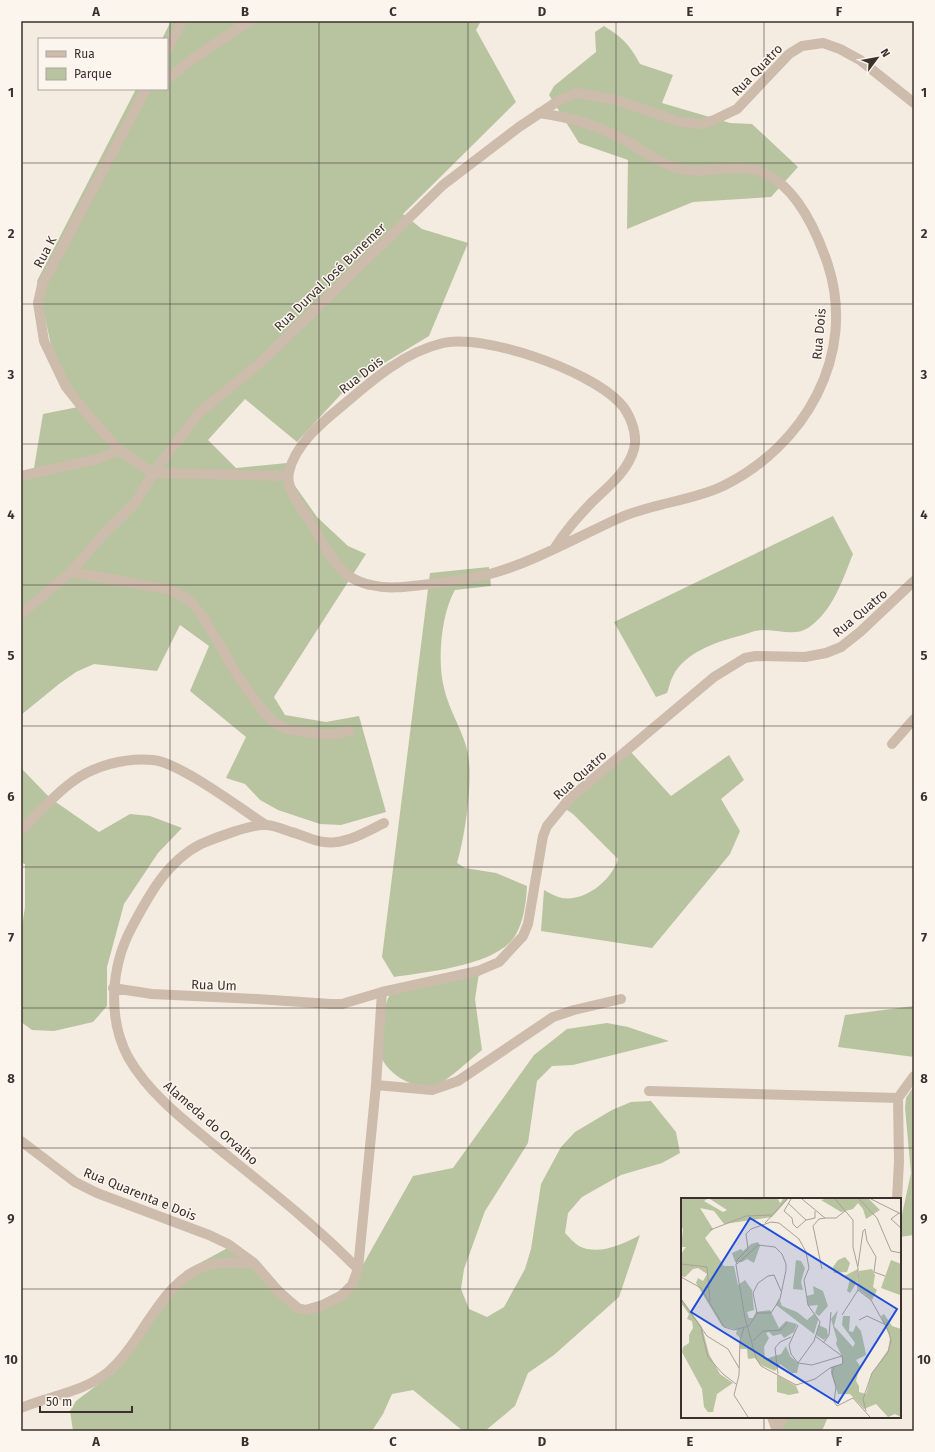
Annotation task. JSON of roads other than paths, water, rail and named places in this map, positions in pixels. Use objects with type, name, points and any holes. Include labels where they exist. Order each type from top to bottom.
[{"type":"street","points":[[168,48],[182,21]]},
{"type":"street","points":[[168,78],[191,60],[249,21]]},
{"type":"street","name":"Rua Quatro","points":[[539,113],[558,100],[576,93],[616,100],[680,122],[702,124],[737,109],[790,54],[802,46],[823,43],[840,49],[860,60],[914,103]]},
{"type":"street","name":"Rua K","points":[[145,90],[42,285],[38,303],[44,341],[66,387],[88,416],[119,450],[153,473]]},
{"type":"street","points":[[138,104],[154,90]]},
{"type":"street","name":"Rua Durval José Bunemer","points":[[153,473],[198,414],[262,361],[443,185],[539,113]]},
{"type":"street","name":"Rua Dois","points":[[539,113],[570,117],[595,125],[671,166],[685,170],[705,172],[744,168],[771,177],[786,188],[806,214],[825,256],[832,279],[836,314],[829,369],[819,392],[803,416],[764,460],[741,476],[716,489],[698,496],[634,511],[554,548],[491,574],[397,588],[369,585],[348,575],[333,557],[290,487],[287,476],[295,457],[302,446],[325,420],[379,376],[412,354],[448,342],[486,344],[509,349],[559,366],[597,385],[618,401],[628,414],[633,429],[636,446],[626,467],[565,531],[554,548]]},
{"type":"street","points":[[21,476],[98,459],[119,450]]},
{"type":"street","points":[[21,614],[72,572],[100,538],[136,502],[153,473],[287,476]]},
{"type":"street","points":[[72,572],[171,590],[184,597],[193,604],[204,618],[239,678],[263,711],[274,722],[286,728],[319,734],[337,734],[349,731]]},
{"type":"street","name":"Rua Quatro","points":[[315,1003],[342,1004],[382,992],[478,971],[498,962],[517,944],[528,924],[543,836],[547,826],[570,798],[714,676],[734,662],[756,656],[812,656],[826,653],[841,647],[860,632],[914,581]]},
{"type":"street","points":[[892,744],[914,719]]},
{"type":"street","points":[[21,830],[71,782],[92,769],[119,762],[153,760],[178,768],[266,825]]},
{"type":"street","name":"Alameda do Orvalho","points":[[358,1268],[326,1236],[162,1100],[129,1058],[119,1035],[115,1019],[113,988],[126,939],[145,902],[163,875],[180,858],[201,845],[244,830],[266,825],[325,842],[339,842],[359,836],[384,823]]},
{"type":"street","name":"Rua Um","points":[[113,988],[152,994],[315,1003]]},
{"type":"street","points":[[21,1408],[87,1385],[108,1372],[124,1356],[158,1308],[187,1275],[210,1264],[254,1263],[280,1293],[298,1308],[306,1310],[319,1307],[330,1302],[352,1285],[358,1268],[376,1085],[382,992]]},
{"type":"street","points":[[376,1085],[432,1090],[447,1086],[458,1081],[553,1017],[574,1010],[621,999]]},
{"type":"street","points":[[897,1198],[899,1161],[898,1098],[914,1076]]},
{"type":"street","points":[[650,1092],[898,1098]]},
{"type":"street","name":"Rua Quarenta e Dois","points":[[21,1141],[75,1182],[97,1193],[220,1239],[254,1263]]},
{"type":"street","points":[[772,1418],[777,1431]]},
{"type":"street","points":[[777,1431],[784,1418]]}]
